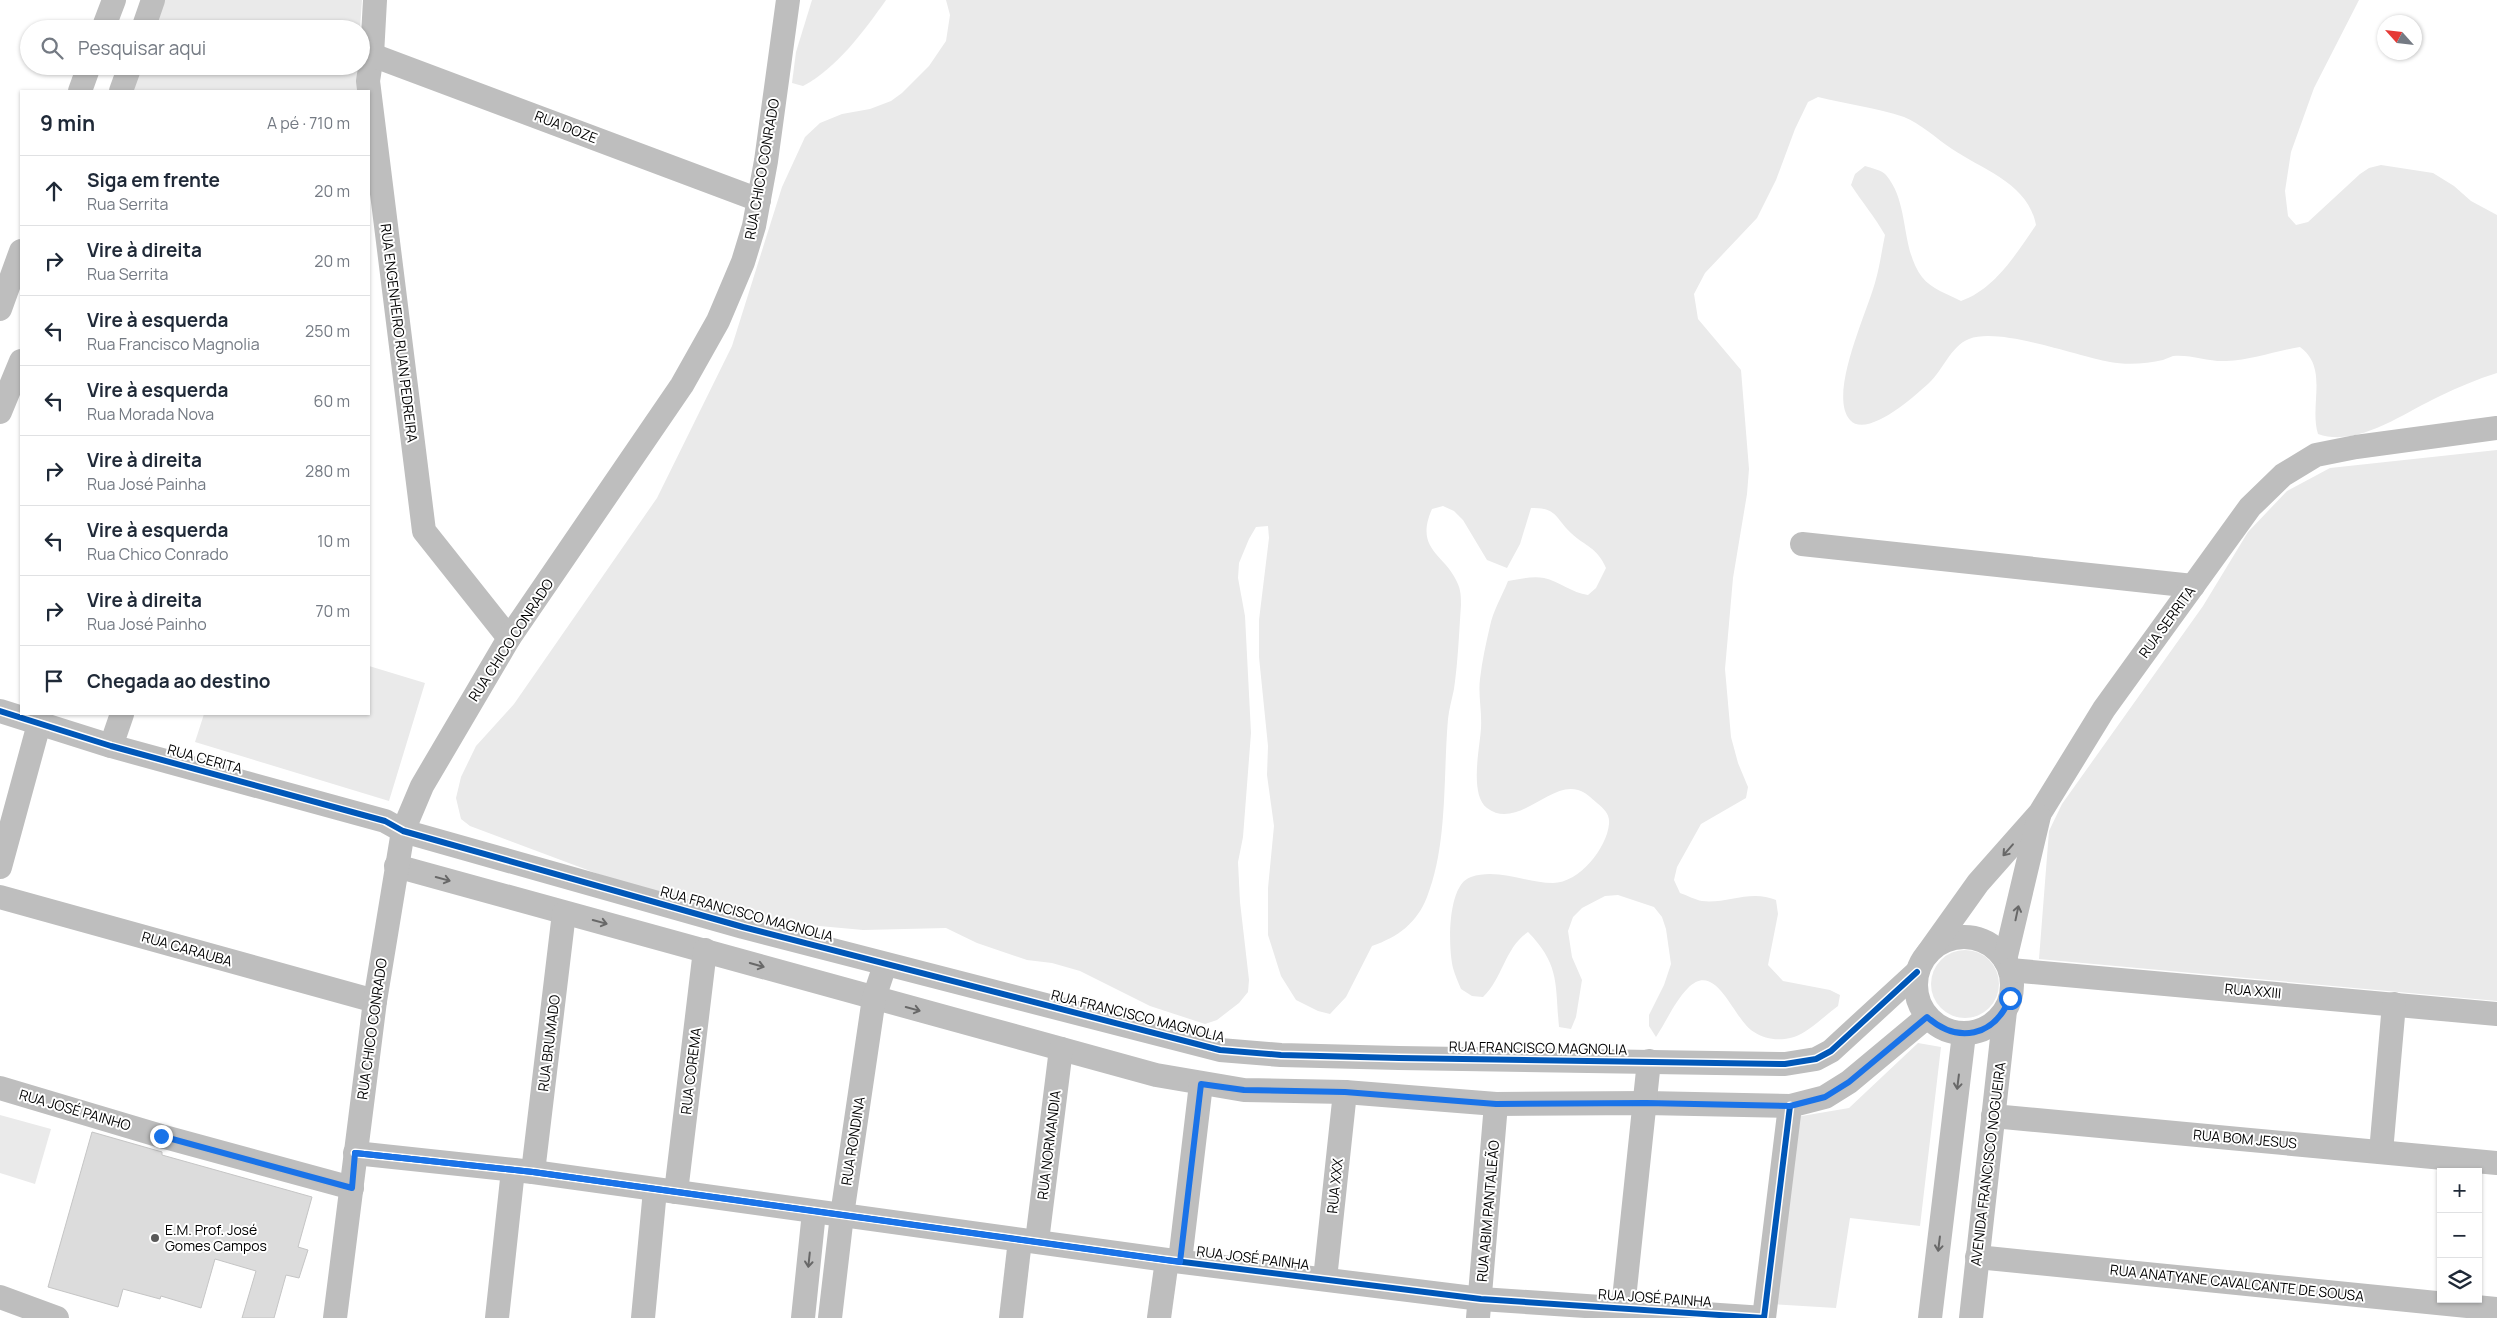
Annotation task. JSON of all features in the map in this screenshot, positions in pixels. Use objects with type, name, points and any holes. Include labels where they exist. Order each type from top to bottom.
[{"type":"street","points":[[106,20],[114,0]]},
{"type":"street","points":[[146,20],[153,0]]},
{"type":"street","name":"RUA ENGENHEIRO RUAN PEDREIRA","points":[[370,65],[375,0]]},
{"type":"street","name":"RUA CHICO CONRADO","points":[[335,1318],[375,1002],[403,831],[422,786],[508,638],[682,385],[718,321],[744,262],[759,200],[788,0]]},
{"type":"street","name":"RUA DOZE","points":[[372,55],[759,200]]},
{"type":"street","points":[[80,90],[86,75]]},
{"type":"street","points":[[121,90],[127,75]]},
{"type":"street","name":"RUA ENGENHEIRO RUAN PEDREIRA","points":[[370,117],[424,532],[508,638]]},
{"type":"street","points":[[0,309],[20,254]]},
{"type":"street","points":[[0,412],[20,363]]},
{"type":"street","name":"RUA SERRITA","points":[[1922,962],[1978,883],[2040,813],[2104,708],[2250,507],[2283,475],[2316,455],[2356,447],[2497,428]]},
{"type":"street","points":[[1802,544],[2193,586]]},
{"type":"street","name":"RUA CERITA","points":[[0,711],[111,746],[385,821],[403,831]]},
{"type":"street","points":[[111,746],[122,715]]},
{"type":"street","points":[[0,867],[39,724]]},
{"type":"street","points":[[2007,965],[1990,944],[1968,937],[1946,940],[1922,962],[1915,987],[1918,1003],[1927,1017],[1937,1026],[1950,1032],[1964,1034],[1980,1031],[1994,1023],[2005,1011],[2011,991],[2007,965],[2040,813]]},
{"type":"street","name":"RUA FRANCISCO MAGNOLIA","points":[[403,831],[885,965],[1220,1050],[1281,1055],[1399,1058],[1785,1064],[1816,1059],[1844,1040],[1922,962]]},
{"type":"street","points":[[396,866],[1156,1075],[1244,1090],[1345,1092],[1496,1104],[1646,1103],[1790,1106],[1825,1097],[1841,1087],[1927,1017]]},
{"type":"street","name":"RUA CARAUBA","points":[[0,897],[375,1002]]},
{"type":"street","name":"RUA BRUMADO","points":[[497,1318],[523,1171],[564,913]]},
{"type":"street","name":"RUA COREMA","points":[[643,1318],[706,950]]},
{"type":"street","name":"RUA RONDINA","points":[[830,1318],[842,1215],[874,998],[885,965]]},
{"type":"street","name":"RUA XXIII","points":[[2007,965],[2497,1014]]},
{"type":"street","points":[[2381,1152],[2394,1004]]},
{"type":"street","name":"AVENIDA FRANCISCO NOGUEIRA","points":[[1971,1318],[2005,1011]]},
{"type":"street","points":[[1930,1318],[1964,1034]]},
{"type":"street","name":"RUA NORMANDIA","points":[[1011,1318],[1029,1240],[1061,1049]]},
{"type":"street","points":[[1623,1314],[1649,1061]]},
{"type":"street","points":[[1159,1318],[1174,1261],[1201,1084]]},
{"type":"street","name":"RUA JOSÉ PAINHO","points":[[0,1088],[161,1136],[352,1188]]},
{"type":"street","name":"RUA XXX","points":[[1325,1279],[1345,1092]]},
{"type":"street","name":"RUA ABIM PANTALEÃO","points":[[1479,1308],[1496,1104]]},
{"type":"street","points":[[1764,1318],[1790,1106]]},
{"type":"street","name":"RUA BOM JESUS","points":[[1993,1116],[2497,1163]]},
{"type":"street","name":"RUA JOSÉ PAINHA","points":[[355,1153],[523,1171],[1174,1261],[1325,1279],[1479,1308],[1764,1318]]},
{"type":"street","points":[[803,1318],[814,1212]]},
{"type":"street","name":"RUA ANATYANE CAVALCANTE DE SOUSA","points":[[1977,1257],[2497,1309]]},
{"type":"street","points":[[0,1297],[57,1318]]},
{"type":"shaded area","points":[[165,0],[362,0],[361,20],[158,20]]},
{"type":"shaded area","points":[[812,0],[886,0],[849,48],[827,69],[803,86],[792,83],[796,52]]},
{"type":"shaded area","points":[[946,0],[2359,0],[2314,88],[2291,152],[2285,191],[2288,216],[2296,225],[2308,222],[2360,174],[2369,168],[2381,165],[2433,173],[2454,186],[2471,201],[2497,215],[2497,373],[2454,389],[2381,426],[2349,436],[2333,437],[2318,434],[2315,411],[2316,376],[2314,365],[2309,356],[2300,347],[2236,360],[2220,361],[2173,356],[2163,360],[2122,364],[2018,339],[1983,336],[1969,339],[1957,347],[1934,378],[1891,414],[1868,424],[1858,424],[1850,420],[1844,408],[1843,391],[1852,351],[1876,279],[1885,235],[1851,185],[1855,174],[1865,166],[1879,170],[1886,175],[1894,186],[1899,199],[1910,253],[1922,277],[1935,288],[1961,301],[1984,288],[2004,269],[2036,225],[2024,198],[2014,188],[2003,179],[1964,157],[1910,120],[1883,111],[1818,97],[1808,102],[1795,129],[1776,180],[1757,218],[1705,273],[1694,294],[1698,319],[1741,370],[1749,469],[1747,494],[1733,578],[1725,669],[1731,737],[1738,763],[1748,787],[1746,798],[1701,824],[1677,867],[1674,880],[1680,893],[1702,901],[1721,901],[1748,896],[1767,897],[1776,900],[1778,914],[1768,965],[1783,981],[1830,990],[1840,995],[1838,1006],[1804,1032],[1789,1038],[1768,1038],[1754,1032],[1746,1025],[1716,986],[1708,981],[1698,981],[1683,993],[1656,1037],[1649,1026],[1649,1015],[1664,985],[1671,964],[1666,929],[1662,917],[1654,907],[1618,895],[1605,896],[1582,908],[1573,917],[1568,931],[1572,957],[1582,980],[1576,1017],[1571,1029],[1559,1027],[1556,986],[1551,965],[1546,955],[1528,932],[1514,946],[1495,981],[1483,997],[1472,996],[1461,989],[1451,959],[1450,932],[1453,904],[1457,891],[1463,882],[1471,877],[1492,874],[1553,883],[1563,881],[1582,871],[1590,862],[1603,843],[1609,824],[1609,817],[1604,810],[1588,795],[1578,790],[1567,789],[1556,792],[1522,810],[1510,814],[1498,813],[1487,808],[1478,792],[1477,770],[1481,728],[1479,691],[1481,672],[1491,620],[1508,581],[1539,577],[1588,595],[1596,588],[1606,568],[1595,551],[1576,538],[1555,515],[1540,508],[1531,508],[1520,544],[1507,568],[1487,560],[1463,520],[1454,511],[1443,506],[1432,509],[1427,523],[1429,543],[1457,582],[1461,602],[1454,689],[1448,719],[1442,832],[1434,876],[1423,906],[1412,922],[1390,938],[1372,946],[1346,997],[1330,1014],[1318,1011],[1296,1000],[1281,976],[1268,935],[1268,888],[1274,826],[1267,775],[1268,746],[1259,657],[1259,620],[1269,538],[1268,526],[1256,527],[1249,539],[1239,563],[1238,578],[1245,616],[1251,733],[1243,837],[1238,862],[1240,902],[1249,980],[1248,992],[1239,1003],[1217,1020],[1205,1024],[1150,1006],[1080,971],[1052,963],[1027,960],[977,943],[946,928],[863,930],[787,923],[725,913],[657,896],[470,826],[461,819],[456,798],[461,777],[476,746],[514,704],[657,498],[732,346],[782,187],[805,137],[820,123],[842,114],[870,109],[891,101],[902,93],[929,66],[946,41],[950,15]]},
{"type":"shaded area","points":[[139,75],[358,75],[357,90],[133,90]]},
{"type":"shaded area","points":[[2497,450],[2497,1001],[2039,959],[2049,831],[2062,804],[2203,606],[2248,532],[2287,491],[2330,468]]},
{"type":"shaded area","points":[[370,666],[425,683],[389,801],[195,742],[204,715],[370,715]]},
{"type":"shaded area","points":[[1965,950],[1978,953],[1989,960],[1996,971],[1999,984],[1996,997],[1989,1008],[1978,1015],[1965,1018],[1952,1015],[1941,1008],[1934,997],[1931,984],[1934,971],[1941,960],[1952,953]]},
{"type":"shaded area","points":[[1918,1043],[1941,1047],[1920,1226],[1850,1218],[1836,1308],[1771,1304],[1796,1117],[1849,1108]]},
{"type":"shaded area","points":[[0,1115],[51,1129],[35,1184],[0,1173]]},
{"type":"building","name":"E.M. Prof. José Gomes Campos","points":[[92,1132],[162,1152],[162,1155],[312,1197],[298,1247],[308,1250],[299,1278],[286,1275],[274,1318],[242,1318],[256,1271],[215,1259],[201,1308],[161,1296],[160,1299],[123,1289],[118,1307],[48,1287]]},
{"type":"cycle path","points":[[0,711],[111,746],[385,821],[403,831],[743,927],[1220,1050],[1281,1055],[1399,1058],[1785,1064],[1816,1059],[1831,1051],[1917,972]]},
{"type":"cycle path","points":[[355,1153],[533,1172],[1167,1260],[1481,1299],[1764,1318],[1790,1106]]},
{"type":"place","name":"E.M. Prof. José Gomes Campos","points":[[155,1238]]},
{"type":"route","points":[[161,1136],[352,1188],[355,1153],[533,1172],[1180,1262],[1201,1084],[1244,1090],[1345,1092],[1496,1104],[1646,1103],[1790,1106],[1825,1097],[1849,1082],[1927,1017],[1937,1026],[1950,1032],[1964,1034],[1980,1031],[1994,1023],[2005,1011],[2010,998]]}]
